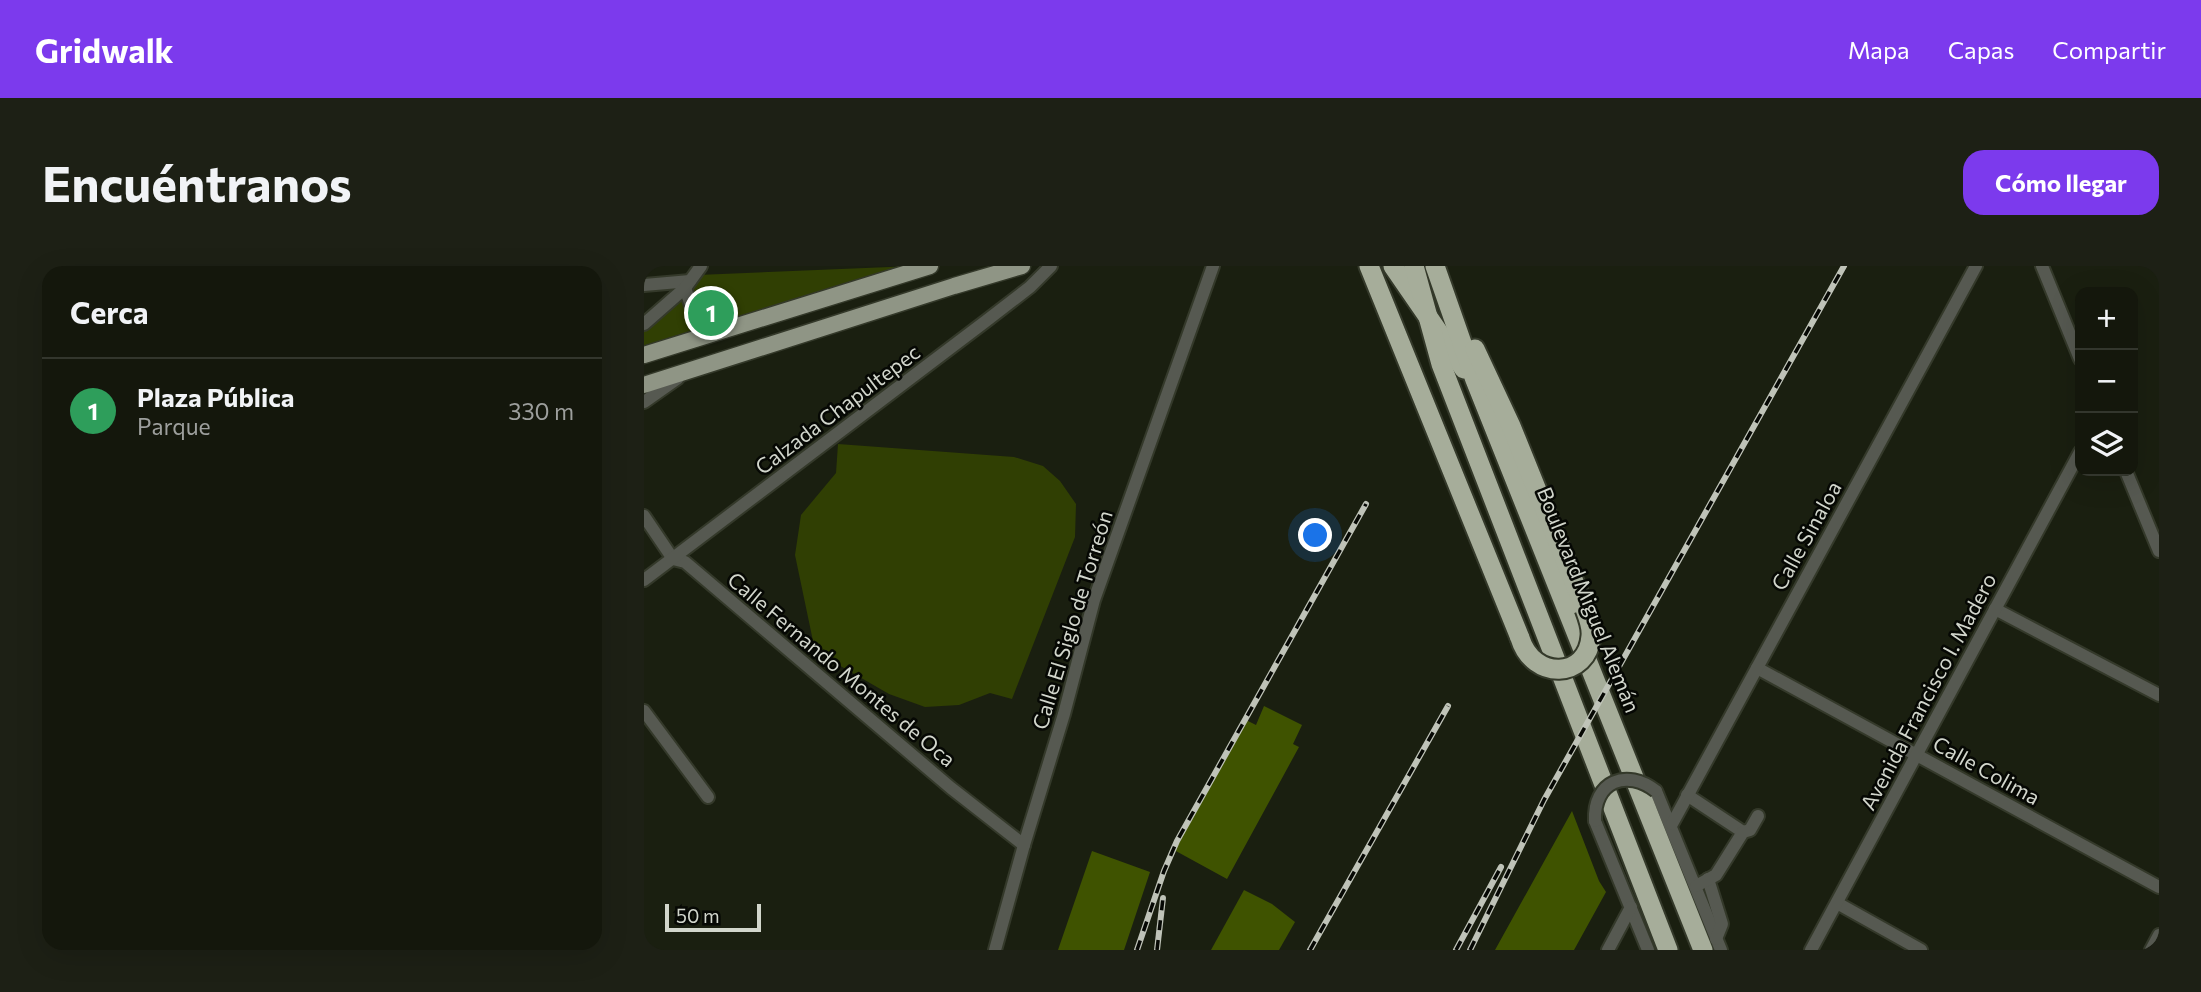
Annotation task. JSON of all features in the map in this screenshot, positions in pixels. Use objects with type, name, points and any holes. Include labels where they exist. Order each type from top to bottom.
[{"type":"highway","points":[[1369,266],[1524,650],[1531,660],[1541,666],[1564,668],[1576,663],[1590,645],[1591,632],[1585,609],[1511,426],[1480,358],[1446,295]]},
{"type":"highway","points":[[1393,266],[1424,309],[1486,408]]},
{"type":"highway","points":[[1414,266],[1441,364],[1668,950]]},
{"type":"highway","name":"Boulevard Miguel Alemán","points":[[1435,266],[1486,408],[1714,946]]},
{"type":"highway","points":[[1424,399],[1469,435]]},
{"type":"main road","points":[[644,355],[930,266]]},
{"type":"main road","points":[[644,385],[1022,266]]},
{"type":"street","points":[[644,324],[688,285],[701,266]]},
{"type":"street","name":"Calzada Chapultepec","points":[[644,580],[986,321],[1030,287],[1051,266]]},
{"type":"street","name":"Calle El Siglo de Torreón","points":[[995,950],[1064,714],[1094,600],[1213,266]]},
{"type":"street","name":"Calle Sinaloa","points":[[1672,824],[1976,266]]},
{"type":"street","points":[[2042,266],[2076,350]]},
{"type":"street","points":[[644,285],[688,285]]},
{"type":"street","points":[[688,285],[702,337]]},
{"type":"street","points":[[644,402],[688,371]]},
{"type":"street","name":"Avenida Francisco I. Madero","points":[[1811,950],[2075,461]]},
{"type":"street","points":[[2128,476],[2159,551]]},
{"type":"street","name":"Calle Fernando Montes de Oca","points":[[644,516],[674,559],[685,562],[940,779],[1024,845]]},
{"type":"street","points":[[1995,609],[2159,695]]},
{"type":"street","name":"Calle Colima","points":[[1758,667],[2159,887]]},
{"type":"street","points":[[644,711],[708,797]]},
{"type":"street","points":[[1648,950],[1595,821],[1597,801],[1609,786],[1617,781],[1637,779],[1656,791],[1696,886],[1714,946]]},
{"type":"street","points":[[1687,795],[1743,832]]},
{"type":"street","points":[[1696,886],[1716,875],[1743,832],[1750,830],[1758,816]]},
{"type":"street","points":[[1708,879],[1722,924],[1714,946]]},
{"type":"street","points":[[1837,903],[1921,950]]},
{"type":"street","points":[[1608,950],[1631,907]]},
{"type":"street","points":[[2151,950],[2159,935]]},
{"type":"green space","points":[[914,266],[644,348],[644,329],[698,275]]},
{"type":"green space","points":[[838,444],[1014,457],[1043,466],[1060,481],[1076,504],[1075,537],[1012,699],[990,693],[959,705],[925,707],[889,694],[837,664],[813,641],[795,555],[801,515],[836,473]]},
{"type":"building","points":[[1264,706],[1302,725],[1293,744],[1299,747],[1227,879],[1174,850],[1246,720],[1256,725]]},
{"type":"building","points":[[1572,811],[1599,881],[1606,892],[1574,950],[1495,950]]},
{"type":"building","points":[[1092,851],[1150,872],[1124,950],[1058,950]]},
{"type":"building","points":[[1244,890],[1272,904],[1295,922],[1279,950],[1211,950]]},
{"type":"railway","points":[[1470,950],[1544,800],[1844,266]]},
{"type":"railway","points":[[1137,950],[1177,841],[1366,504]]},
{"type":"railway","points":[[1310,950],[1448,706]]},
{"type":"railway","points":[[1456,950],[1501,867]]},
{"type":"railway","points":[[1157,950],[1163,898]]},
{"type":"place","name":"Plaza Pública","points":[[711,313]]}]
